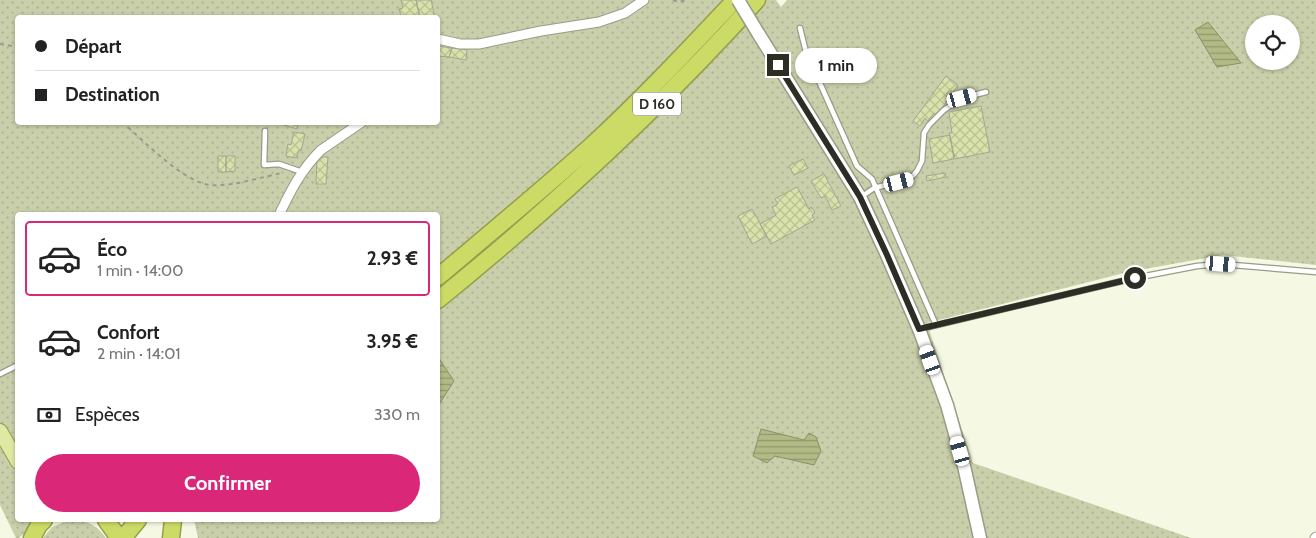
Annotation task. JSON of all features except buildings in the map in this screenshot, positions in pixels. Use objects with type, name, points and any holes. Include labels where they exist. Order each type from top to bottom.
[{"type":"highway","name":"D 160","points":[[440,275],[598,139],[736,0]]},
{"type":"highway","name":"D 160","points":[[440,298],[545,210],[605,155],[757,0]]},
{"type":"highway","points":[[108,522],[121,538],[136,522]]},
{"type":"highway","points":[[171,538],[173,522]]},
{"type":"main road","points":[[0,432],[15,448]]},
{"type":"main road","points":[[0,432],[15,457]]},
{"type":"street","points":[[440,39],[460,44],[478,44],[541,31],[599,22],[625,13],[644,0]]},
{"type":"street","points":[[736,0],[860,197],[887,255],[919,329],[947,405],[964,466],[980,538]]},
{"type":"street","points":[[280,212],[294,182],[321,150],[358,125]]},
{"type":"lane","points":[[800,28],[806,52],[857,166],[872,179],[874,188],[883,203],[936,325]]},
{"type":"lane","points":[[860,197],[874,188],[910,179],[918,171],[922,160],[924,133],[929,125],[944,110],[962,98],[986,92]]},
{"type":"lane","points":[[266,131],[264,165],[279,164],[302,172]]},
{"type":"lane","points":[[919,329],[1135,278],[1197,266],[1221,264],[1316,272]]},
{"type":"lane","points":[[0,374],[15,366]]},
{"type":"path","points":[[673,0],[678,2],[688,0]]},
{"type":"path","points":[[0,44],[15,46]]},
{"type":"path","points":[[126,125],[185,176],[201,183],[220,185],[282,173],[302,172]]},
{"type":"shaded area","points":[[0,0],[776,0],[781,7],[787,0],[1316,0],[1316,265],[1223,255],[1128,272],[927,323],[973,463],[1191,538],[198,538],[194,522],[440,522],[440,212],[15,212],[15,522],[36,522],[19,538],[16,538],[0,505]]},
{"type":"shaded area","points":[[1208,22],[1241,63],[1217,67],[1195,30]]},
{"type":"shaded area","points":[[440,360],[454,381],[440,403]]},
{"type":"shaded area","points":[[761,429],[804,440],[809,433],[816,437],[821,451],[814,465],[775,456],[767,463],[753,456]]},
{"type":"shaded area","points":[[64,522],[84,522],[98,529],[106,538],[43,538],[52,527]]},
{"type":"route","points":[[778,65],[860,197],[919,329],[1135,278]]}]
